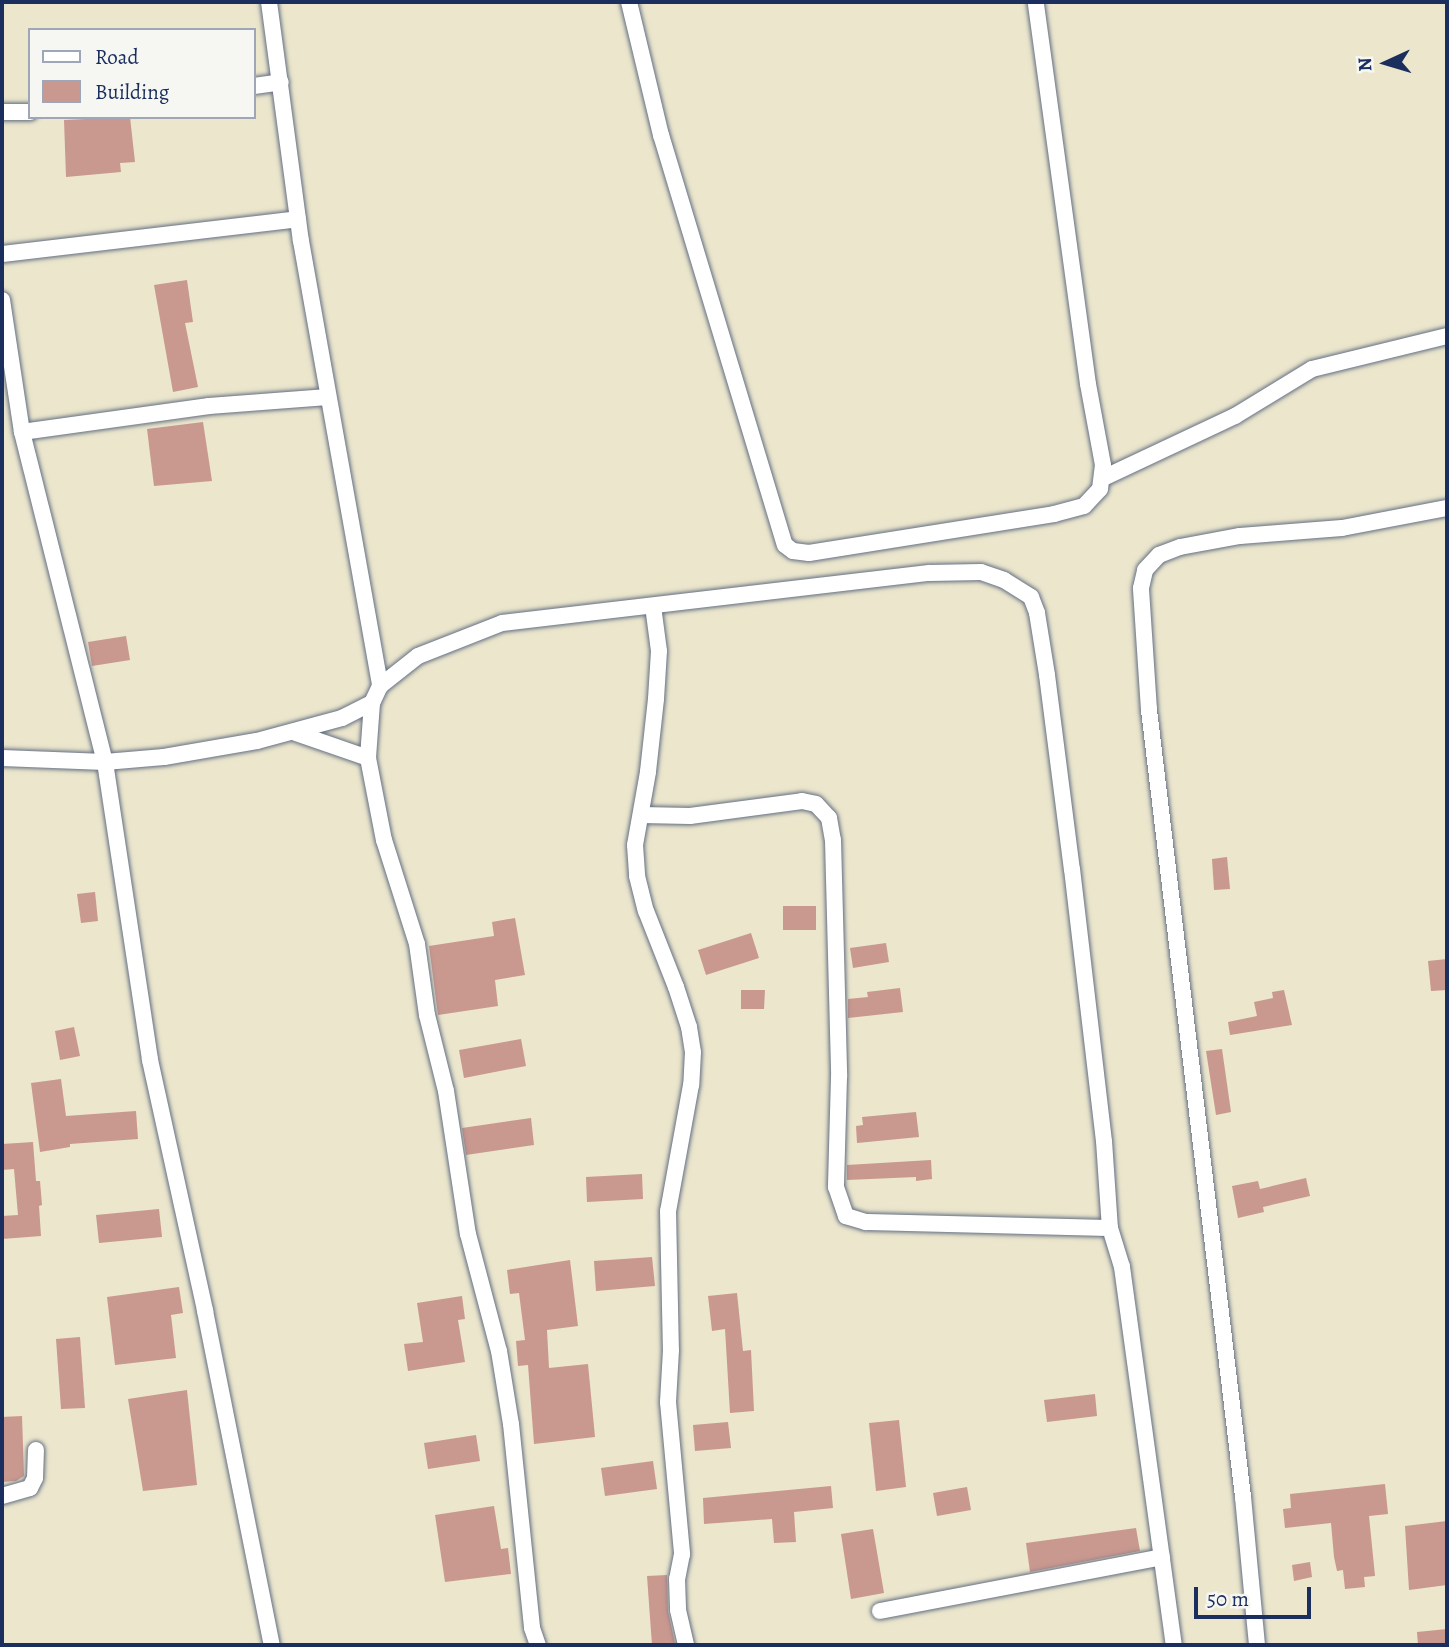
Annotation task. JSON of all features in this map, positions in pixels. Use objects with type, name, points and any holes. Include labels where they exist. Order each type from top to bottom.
[{"type":"street","points":[[269,2],[298,219],[380,687]]},
{"type":"street","points":[[628,2],[661,135],[785,545],[793,551],[809,553],[1054,514],[1084,506],[1100,489],[1103,478],[1037,2]]},
{"type":"street","points":[[256,86],[281,82]]},
{"type":"street","points":[[2,112],[28,111]]},
{"type":"street","points":[[2,254],[56,250],[298,219]]},
{"type":"street","points":[[2,300],[22,432],[105,762],[150,1060],[205,1311],[272,1645]]},
{"type":"street","points":[[1103,478],[1234,416],[1312,369],[1447,335]]},
{"type":"street","points":[[22,432],[209,406],[328,397]]},
{"type":"street","points":[[1257,1645],[1243,1497],[1149,710],[1141,587],[1145,569],[1158,555],[1180,547],[1240,536],[1342,528],[1447,509]]},
{"type":"street","points":[[538,1645],[531,1616],[511,1424],[499,1351],[468,1234],[446,1091],[427,1016],[417,944],[384,840],[368,758],[372,703],[380,687],[418,656],[502,623],[965,571],[981,572],[1004,580],[1031,597],[1037,613],[1072,869],[1104,1141],[1110,1228],[1122,1267],[1174,1645]]},
{"type":"street","points":[[653,606],[659,650],[656,699],[635,845],[636,876],[685,1013],[693,1052],[691,1085],[668,1211],[671,1350],[668,1402],[682,1554],[677,1579],[678,1610],[686,1645]]},
{"type":"street","points":[[2,758],[105,762],[164,757],[296,733],[342,718],[372,703]]},
{"type":"street","points":[[296,733],[368,758]]},
{"type":"street","points":[[641,815],[691,816],[802,801],[816,804],[829,818],[833,839],[839,1077],[836,1187],[846,1216],[866,1222],[1110,1228]]},
{"type":"street","points":[[2,1496],[30,1488],[35,1478],[36,1450]]},
{"type":"street","points":[[880,1611],[1162,1557]]},
{"type":"building","points":[[130,119],[135,162],[120,163],[121,172],[66,177],[64,120]]},
{"type":"building","points":[[187,280],[193,322],[185,323],[198,387],[173,392],[154,285]]},
{"type":"building","points":[[203,422],[212,481],[154,486],[147,429]]},
{"type":"building","points":[[126,636],[130,660],[92,666],[88,642]]},
{"type":"building","points":[[1227,857],[1230,889],[1214,890],[1212,859]]},
{"type":"building","points":[[95,892],[98,921],[81,923],[77,894]]},
{"type":"building","points":[[783,906],[816,906],[816,930],[783,930]]},
{"type":"building","points":[[515,918],[525,975],[495,980],[498,1006],[438,1015],[429,946],[494,936],[492,922]]},
{"type":"building","points":[[751,933],[759,958],[706,975],[698,950]]},
{"type":"building","points":[[886,943],[889,962],[853,968],[850,948]]},
{"type":"building","points":[[1447,959],[1447,990],[1431,991],[1428,961]]},
{"type":"building","points":[[900,988],[903,1012],[848,1018],[848,999],[868,997],[867,992]]},
{"type":"building","points":[[741,990],[765,990],[764,1009],[741,1009]]},
{"type":"building","points":[[1284,990],[1292,1025],[1230,1035],[1228,1022],[1257,1016],[1254,1002],[1273,998],[1272,992]]},
{"type":"building","points":[[74,1027],[80,1056],[60,1060],[55,1031]]},
{"type":"building","points":[[521,1039],[526,1066],[464,1078],[459,1050]]},
{"type":"building","points":[[1222,1049],[1231,1112],[1216,1115],[1206,1051]]},
{"type":"building","points":[[61,1079],[66,1116],[136,1111],[138,1139],[70,1144],[70,1147],[40,1152],[31,1083]]},
{"type":"building","points":[[916,1112],[919,1137],[857,1143],[856,1126],[863,1125],[862,1117]]},
{"type":"building","points":[[531,1118],[534,1145],[466,1155],[462,1128]]},
{"type":"building","points":[[33,1142],[36,1181],[40,1181],[41,1236],[2,1239],[2,1216],[18,1215],[14,1169],[2,1170],[2,1144]]},
{"type":"building","points":[[931,1160],[932,1179],[916,1181],[916,1177],[847,1180],[847,1165]]},
{"type":"building","points":[[642,1174],[643,1199],[587,1202],[586,1177]]},
{"type":"building","points":[[1306,1178],[1310,1196],[1263,1207],[1264,1212],[1238,1218],[1232,1186],[1258,1181],[1260,1189]]},
{"type":"building","points":[[159,1209],[162,1237],[99,1243],[96,1215]]},
{"type":"building","points":[[652,1257],[655,1286],[596,1291],[594,1261]]},
{"type":"building","points":[[570,1260],[578,1326],[547,1330],[549,1368],[588,1364],[595,1437],[534,1444],[528,1365],[518,1366],[516,1341],[525,1340],[519,1293],[510,1294],[507,1270]]},
{"type":"building","points":[[179,1287],[183,1313],[171,1315],[176,1358],[115,1365],[107,1297]]},
{"type":"building","points":[[737,1293],[743,1351],[751,1350],[754,1411],[730,1413],[725,1329],[712,1331],[708,1296]]},
{"type":"building","points":[[462,1296],[465,1319],[458,1320],[465,1362],[408,1371],[404,1344],[423,1342],[417,1303]]},
{"type":"building","points":[[80,1337],[85,1408],[61,1409],[56,1339]]},
{"type":"building","points":[[187,1390],[197,1485],[143,1491],[128,1399]]},
{"type":"building","points":[[1095,1394],[1097,1416],[1047,1422],[1044,1400]]},
{"type":"building","points":[[22,1416],[24,1476],[16,1481],[2,1482],[2,1417]]},
{"type":"building","points":[[899,1420],[906,1487],[876,1491],[869,1423]]},
{"type":"building","points":[[728,1422],[731,1448],[695,1451],[693,1425]]},
{"type":"building","points":[[476,1435],[480,1461],[428,1469],[424,1443]]},
{"type":"building","points":[[653,1461],[657,1489],[605,1496],[601,1468]]},
{"type":"building","points":[[1385,1484],[1388,1514],[1369,1516],[1375,1576],[1364,1577],[1365,1587],[1345,1589],[1343,1570],[1337,1571],[1334,1557],[1331,1523],[1285,1528],[1283,1509],[1291,1508],[1290,1494]]},
{"type":"building","points":[[831,1486],[833,1508],[794,1512],[796,1542],[774,1543],[772,1519],[704,1524],[703,1498]]},
{"type":"building","points":[[967,1487],[971,1510],[937,1516],[933,1493]]},
{"type":"building","points":[[494,1506],[501,1549],[508,1548],[511,1574],[445,1582],[435,1515]]},
{"type":"building","points":[[1447,1521],[1447,1585],[1409,1590],[1405,1526]]},
{"type":"building","points":[[1136,1528],[1140,1551],[1030,1572],[1026,1543]]},
{"type":"building","points":[[873,1529],[884,1593],[851,1599],[841,1534]]},
{"type":"building","points":[[1310,1562],[1312,1577],[1294,1581],[1292,1565]]},
{"type":"building","points":[[667,1575],[668,1611],[675,1643],[652,1645],[647,1576]]},
{"type":"building","points":[[1447,1629],[1447,1645],[1418,1645],[1417,1632]]}]
